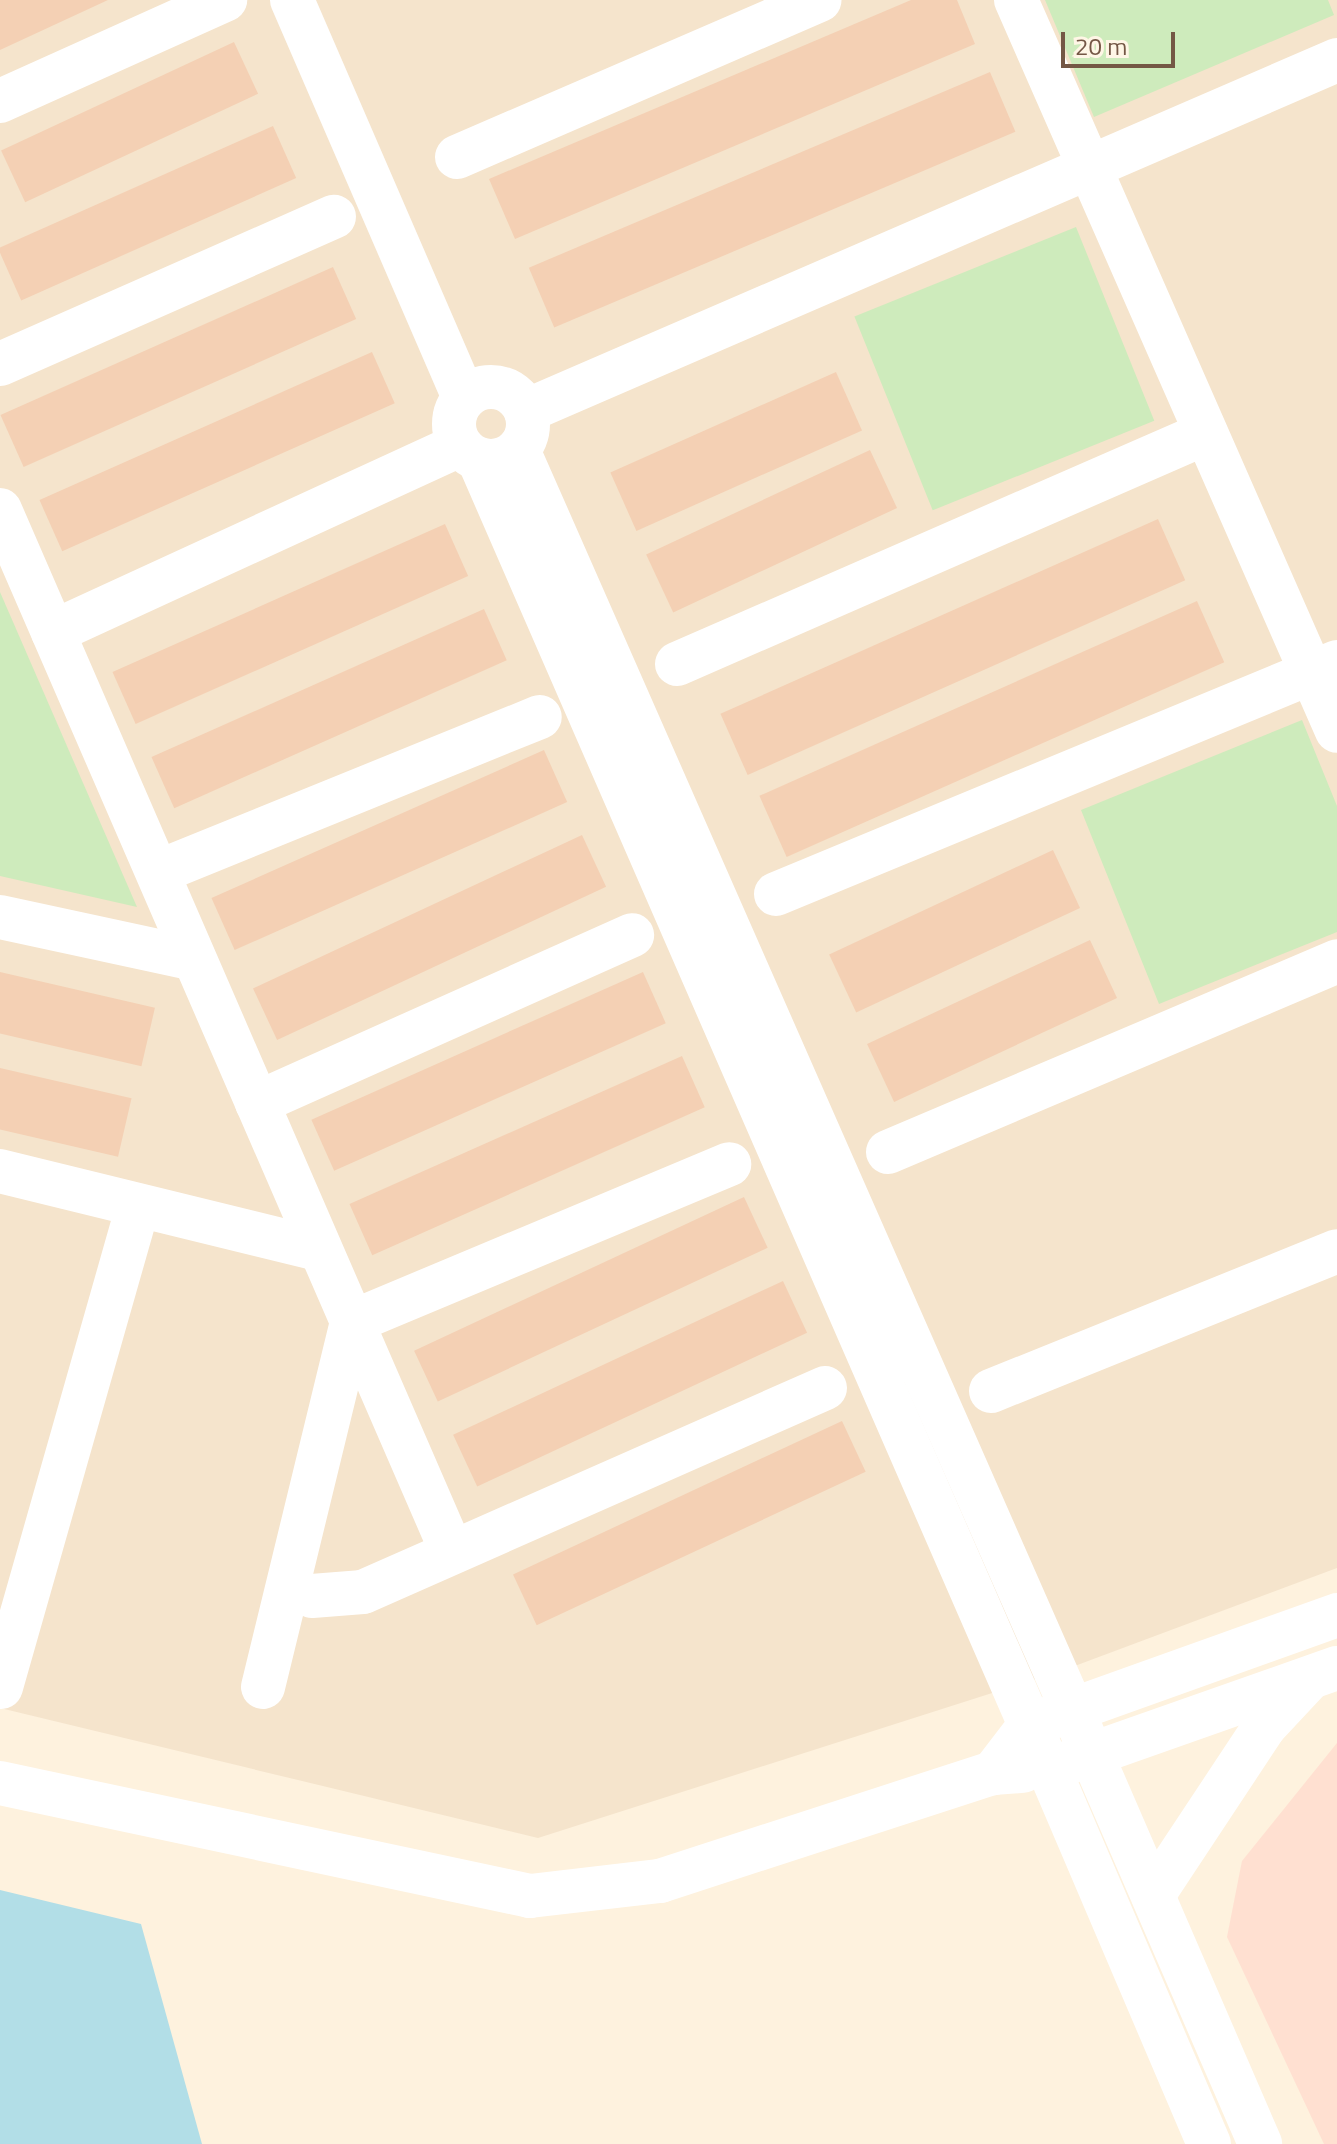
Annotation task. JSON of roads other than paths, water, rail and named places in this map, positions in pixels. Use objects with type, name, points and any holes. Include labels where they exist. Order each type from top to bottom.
[{"type":"street","points":[[0,101],[225,0]]},
{"type":"street","points":[[292,0],[464,397]]},
{"type":"street","points":[[457,157],[820,0]]},
{"type":"street","points":[[1016,0],[1206,433],[1324,667],[1337,731]]},
{"type":"street","points":[[53,632],[495,441],[1089,167],[1337,60]]},
{"type":"street","points":[[0,364],[334,217]]},
{"type":"street","points":[[1209,2144],[1030,1725],[495,441],[505,389],[476,389],[464,397],[454,420],[495,441],[1072,1709],[1260,2144]]},
{"type":"street","points":[[677,664],[1206,433]]},
{"type":"street","points":[[0,510],[452,1552]]},
{"type":"street","points":[[776,894],[1324,667]]},
{"type":"street","points":[[158,872],[540,717]]},
{"type":"street","points":[[0,917],[194,959]]},
{"type":"street","points":[[257,1103],[632,935]]},
{"type":"street","points":[[888,1152],[1337,961]]},
{"type":"street","points":[[352,1322],[729,1164]]},
{"type":"street","points":[[0,1171],[318,1249]]},
{"type":"street","points":[[1,1687],[138,1206]]},
{"type":"street","points":[[991,1391],[1337,1251]]},
{"type":"street","points":[[263,1687],[352,1322]]},
{"type":"street","points":[[312,1596],[363,1592],[825,1388]]},
{"type":"street","points":[[993,1773],[1030,1725],[1337,1615]]},
{"type":"street","points":[[0,1783],[530,1896],[660,1881],[993,1773],[1050,1770],[1324,1673]]},
{"type":"street","points":[[1153,1895],[1264,1727],[1324,1673]]},
{"type":"water","points":[[0,1890],[141,1924],[202,2144],[0,2144]]}]
